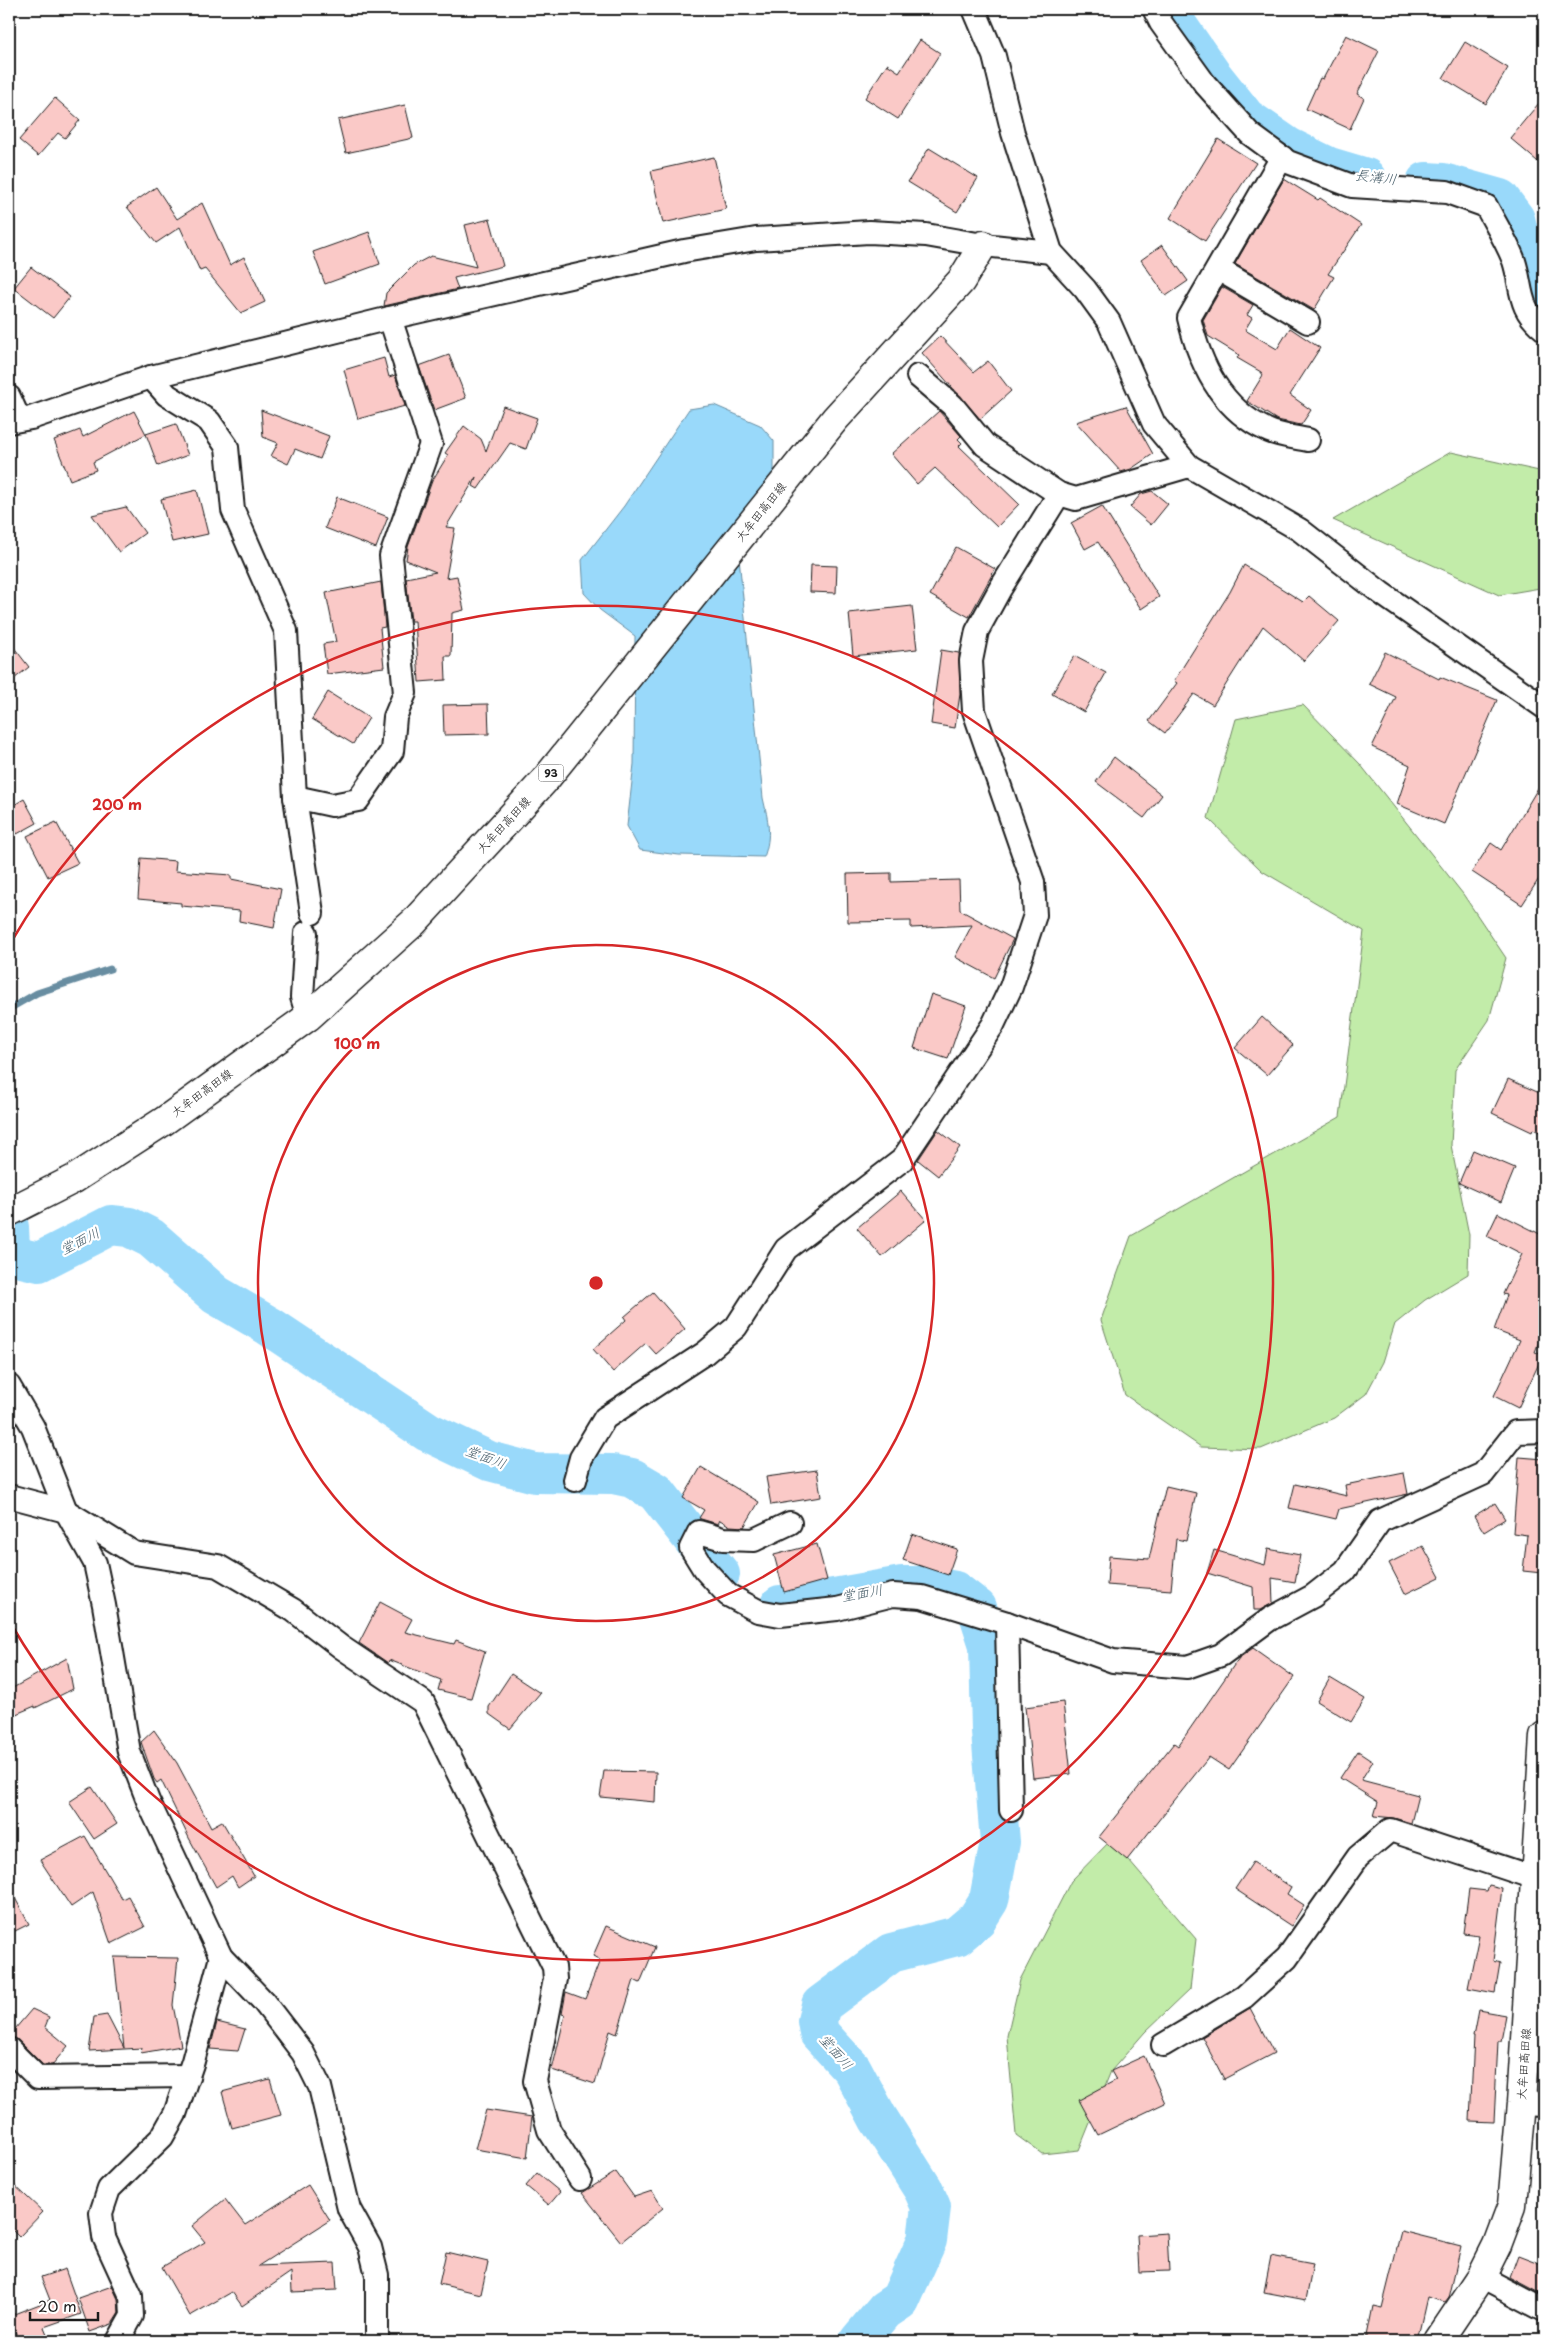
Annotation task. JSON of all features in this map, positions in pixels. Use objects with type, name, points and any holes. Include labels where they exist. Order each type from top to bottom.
[{"type":"main road","name":"大牟田高田線","points":[[18,1207],[74,1179],[164,1121],[308,1017],[414,922],[545,780],[835,419],[961,281],[983,245]]},
{"type":"main road","name":"大牟田高田線","points":[[1438,2341],[1454,2320],[1481,2277],[1497,2245],[1512,2204],[1533,2104],[1536,1878],[1544,1736]]},
{"type":"street","points":[[974,9],[994,56],[1013,133],[1050,252],[1085,289],[1109,322],[1154,424],[1188,466],[1300,530],[1381,593],[1544,707]]},
{"type":"street","points":[[1154,9],[1161,23],[1205,84],[1250,134],[1288,162],[1352,186],[1448,192],[1486,206],[1514,261],[1520,294],[1532,319],[1544,329]]},
{"type":"street","points":[[1282,157],[1189,318],[1196,348],[1210,377],[1240,415],[1268,431],[1308,440]]},
{"type":"street","points":[[9,397],[14,421],[31,418],[151,377],[390,318],[684,251],[756,239],[869,232],[926,235],[983,245],[1050,252]]},
{"type":"street","points":[[1218,269],[1308,322]]},
{"type":"street","points":[[295,797],[332,805],[358,800],[392,751],[395,717],[405,693],[391,556],[431,444],[390,318]]},
{"type":"street","points":[[918,376],[952,405],[986,445],[1059,494],[1076,499],[1188,466]]},
{"type":"street","points":[[151,377],[167,395],[209,421],[227,447],[233,510],[286,631],[295,797],[309,923],[302,997],[308,1017]]},
{"type":"street","points":[[575,1480],[581,1458],[605,1418],[705,1353],[736,1327],[786,1249],[902,1160],[993,1025],[1011,987],[1034,914],[1033,882],[974,711],[971,660],[976,631],[1059,494]]},
{"type":"street","points":[[9,1386],[32,1428],[66,1511],[94,1563],[104,1604],[129,1752],[148,1801],[221,1957],[263,2001],[303,2052],[320,2087],[349,2208],[370,2247],[376,2275],[377,2341]]},
{"type":"street","points":[[790,1523],[754,1540],[723,1539],[699,1532],[691,1548],[704,1569],[728,1595],[758,1611],[780,1616],[837,1609],[893,1595],[922,1597],[1007,1623],[1113,1661],[1187,1667],[1221,1655],[1270,1619],[1313,1596],[1345,1571],[1380,1521],[1483,1474],[1516,1432],[1544,1431]]},
{"type":"street","points":[[9,1496],[66,1511],[134,1553],[218,1566],[293,1610],[341,1647],[423,1702],[554,1967],[555,1980],[535,2081],[549,2130],[580,2179]]},
{"type":"street","points":[[1007,1623],[1011,1810]]},
{"type":"street","points":[[1163,2045],[1244,1997],[1287,1958],[1358,1857],[1390,1830],[1536,1878]]},
{"type":"street","points":[[118,2341],[132,2316],[131,2296],[104,2237],[101,2213],[109,2189],[162,2137],[175,2114],[188,2076],[221,1957]]},
{"type":"street","points":[[9,2050],[38,2078],[188,2076]]},
{"type":"street","points":[[1481,2277],[1544,2310]]},
{"type":"green space","points":[[1451,452],[1544,472],[1544,590],[1540,588],[1499,595],[1333,520]]},
{"type":"green space","points":[[1303,705],[1360,764],[1463,894],[1506,958],[1489,1020],[1455,1070],[1451,1145],[1469,1235],[1468,1274],[1425,1300],[1395,1324],[1383,1362],[1366,1394],[1334,1418],[1261,1449],[1201,1447],[1125,1395],[1101,1320],[1131,1236],[1340,1117],[1364,931],[1262,871],[1208,818],[1236,719]]},
{"type":"green space","points":[[1111,1840],[1196,1939],[1190,1989],[1145,2032],[1111,2071],[1079,2150],[1042,2154],[1016,2135],[1007,2036],[1020,1980],[1071,1881]]},
{"type":"water","points":[[714,405],[760,425],[774,441],[774,487],[738,548],[763,798],[768,828],[768,842],[764,857],[679,855],[640,850],[627,826],[634,764],[635,636],[600,610],[584,593],[582,560],[624,506],[689,409]]},
{"type":"building","points":[[1346,35],[1379,51],[1357,94],[1364,98],[1350,129],[1306,109],[1320,78],[1323,79]]},
{"type":"building","points":[[920,40],[940,53],[898,119],[865,98],[887,64],[899,72]]},
{"type":"building","points":[[1465,42],[1508,68],[1486,104],[1443,78]]},
{"type":"building","points":[[1544,97],[1544,167],[1510,138]]},
{"type":"building","points":[[55,98],[80,120],[65,138],[58,133],[38,156],[19,140]]},
{"type":"building","points":[[405,105],[413,138],[346,153],[338,120]]},
{"type":"building","points":[[1218,139],[1256,163],[1205,241],[1170,218]]},
{"type":"building","points":[[929,148],[978,178],[957,212],[908,182]]},
{"type":"building","points":[[714,157],[726,209],[663,223],[651,171]]},
{"type":"building","points":[[1284,179],[1318,200],[1320,198],[1361,225],[1328,274],[1334,277],[1314,310],[1235,264]]},
{"type":"building","points":[[156,187],[177,219],[202,203],[230,265],[244,257],[265,302],[241,313],[205,269],[200,271],[180,227],[156,243],[127,207]]},
{"type":"building","points":[[490,219],[503,266],[454,278],[458,289],[384,306],[386,293],[414,265],[431,256],[476,267],[465,225]]},
{"type":"building","points":[[369,232],[380,264],[325,284],[313,252]]},
{"type":"building","points":[[1162,245],[1188,281],[1166,296],[1141,260]]},
{"type":"building","points":[[31,267],[70,297],[53,318],[14,288]]},
{"type":"building","points":[[1222,287],[1253,305],[1247,315],[1252,318],[1245,330],[1277,349],[1290,328],[1320,348],[1290,395],[1311,410],[1301,425],[1277,420],[1247,401],[1263,375],[1237,358],[1239,355],[1208,336],[1203,320]]},
{"type":"building","points":[[940,336],[974,372],[988,361],[1011,391],[980,419],[922,353]]},
{"type":"building","points":[[449,355],[466,398],[434,410],[419,366]]},
{"type":"building","points":[[384,358],[389,377],[395,375],[405,406],[358,419],[344,370]]},
{"type":"building","points":[[503,406],[537,418],[526,449],[510,443],[478,489],[473,486],[476,477],[446,527],[455,528],[446,578],[457,576],[464,610],[452,613],[451,656],[445,656],[446,680],[419,682],[415,621],[411,621],[406,578],[436,572],[406,560],[408,547],[432,481],[448,455],[445,453],[464,426],[481,439],[486,451]]},
{"type":"building","points":[[1126,406],[1153,454],[1131,469],[1121,472],[1076,422]]},
{"type":"building","points":[[261,410],[329,436],[320,459],[295,449],[288,464],[271,456],[278,443],[263,437]]},
{"type":"building","points":[[134,411],[146,434],[93,462],[96,470],[70,480],[54,440],[80,430],[83,437]]},
{"type":"building","points":[[939,411],[961,436],[958,439],[962,443],[959,446],[1019,504],[997,527],[935,468],[917,484],[891,454]]},
{"type":"building","points":[[176,424],[188,455],[158,466],[146,434]]},
{"type":"building","points":[[197,490],[208,534],[172,542],[161,499]]},
{"type":"building","points":[[1152,491],[1168,504],[1151,525],[1130,507],[1141,494]]},
{"type":"building","points":[[337,497],[388,517],[376,548],[325,528]]},
{"type":"building","points":[[1102,506],[1159,597],[1141,609],[1098,542],[1085,549],[1071,523]]},
{"type":"building","points":[[126,507],[145,533],[119,552],[92,515]]},
{"type":"building","points":[[956,547],[995,569],[969,617],[930,595]]},
{"type":"building","points":[[811,565],[837,566],[836,593],[810,592]]},
{"type":"building","points":[[1244,565],[1303,602],[1309,596],[1339,621],[1304,661],[1263,626],[1213,705],[1194,694],[1165,733],[1149,721],[1177,683],[1174,681],[1230,592]]},
{"type":"building","points":[[381,582],[385,627],[380,628],[384,667],[327,674],[323,644],[336,642],[326,593]]},
{"type":"building","points":[[912,606],[917,649],[853,656],[849,613]]},
{"type":"building","points":[[9,641],[29,667],[9,683]]},
{"type":"building","points":[[941,650],[959,653],[960,694],[955,728],[931,724]]},
{"type":"building","points":[[1385,652],[1439,679],[1440,677],[1497,700],[1444,824],[1397,804],[1410,765],[1372,747],[1396,697],[1369,684]]},
{"type":"building","points":[[1074,656],[1106,673],[1084,712],[1052,694]]},
{"type":"building","points":[[328,692],[369,718],[353,744],[312,719]]},
{"type":"building","points":[[488,704],[489,734],[444,735],[443,705]]},
{"type":"building","points":[[1114,757],[1162,795],[1144,818],[1096,782]]},
{"type":"building","points":[[1544,778],[1544,871],[1522,905],[1472,872],[1491,843],[1501,850]]},
{"type":"building","points":[[24,799],[37,823],[17,834],[9,819],[9,808]]},
{"type":"building","points":[[56,822],[78,863],[48,877],[27,836]]},
{"type":"building","points":[[141,858],[176,861],[175,871],[231,875],[231,879],[281,889],[274,928],[239,921],[240,911],[181,906],[181,903],[138,899]]},
{"type":"building","points":[[891,873],[891,882],[959,880],[960,910],[1013,939],[994,978],[955,957],[972,925],[911,928],[911,921],[848,922],[847,874]]},
{"type":"building","points":[[931,994],[966,1006],[948,1059],[914,1048]]},
{"type":"building","points":[[1262,1017],[1293,1045],[1267,1075],[1235,1048]]},
{"type":"building","points":[[1508,1079],[1544,1095],[1544,1134],[1533,1129],[1532,1132],[1492,1113]]},
{"type":"building","points":[[938,1130],[960,1147],[938,1176],[918,1160]]},
{"type":"building","points":[[1473,1150],[1515,1168],[1501,1202],[1459,1183]]},
{"type":"building","points":[[901,1191],[926,1220],[882,1257],[857,1228]]},
{"type":"building","points":[[1498,1213],[1544,1236],[1544,1311],[1537,1326],[1544,1329],[1535,1352],[1543,1355],[1518,1408],[1494,1396],[1520,1340],[1494,1330],[1507,1295],[1503,1294],[1522,1254],[1487,1236]]},
{"type":"building","points":[[653,1292],[685,1329],[656,1354],[646,1343],[613,1372],[593,1349],[626,1320],[624,1317]]},
{"type":"building","points":[[1519,1457],[1544,1459],[1542,1573],[1523,1571],[1527,1535],[1513,1533]]},
{"type":"building","points":[[701,1467],[759,1502],[744,1527],[730,1526],[720,1520],[718,1524],[701,1519],[699,1518],[704,1510],[683,1498]]},
{"type":"building","points":[[817,1470],[821,1497],[771,1505],[766,1477]]},
{"type":"building","points":[[1404,1473],[1408,1494],[1339,1509],[1336,1519],[1289,1508],[1295,1484],[1347,1496],[1345,1485]]},
{"type":"building","points":[[1166,1486],[1196,1493],[1186,1541],[1176,1539],[1171,1590],[1107,1585],[1109,1556],[1149,1559]]},
{"type":"building","points":[[1495,1503],[1505,1519],[1484,1532],[1474,1516]]},
{"type":"building","points":[[912,1534],[957,1549],[948,1575],[903,1560]]},
{"type":"building","points":[[817,1544],[827,1580],[784,1592],[774,1555]]},
{"type":"building","points":[[1423,1546],[1440,1577],[1405,1594],[1389,1563]]},
{"type":"building","points":[[1268,1549],[1300,1555],[1295,1582],[1272,1578],[1273,1603],[1260,1610],[1254,1610],[1253,1587],[1207,1573],[1214,1550],[1265,1565]]},
{"type":"building","points":[[380,1602],[412,1619],[405,1632],[454,1644],[456,1640],[485,1651],[471,1698],[438,1690],[441,1680],[389,1660],[388,1663],[359,1643]]},
{"type":"building","points":[[1253,1648],[1294,1677],[1229,1770],[1209,1757],[1127,1860],[1099,1837],[1174,1743],[1178,1746],[1239,1658]]},
{"type":"building","points":[[67,1658],[73,1689],[35,1708],[35,1706],[9,1717],[9,1690]]},
{"type":"building","points":[[511,1674],[540,1693],[510,1729],[489,1714],[489,1707]]},
{"type":"building","points":[[1330,1678],[1365,1699],[1351,1722],[1317,1701]]},
{"type":"building","points":[[1063,1702],[1071,1774],[1033,1778],[1025,1707]]},
{"type":"building","points":[[154,1730],[177,1763],[211,1827],[222,1821],[254,1876],[238,1887],[232,1876],[216,1887],[189,1838],[161,1780],[157,1783],[154,1779],[141,1742]]},
{"type":"building","points":[[1358,1751],[1373,1761],[1361,1780],[1418,1795],[1411,1823],[1394,1818],[1374,1816],[1378,1802],[1340,1778]]},
{"type":"building","points":[[604,1771],[656,1772],[655,1802],[600,1797]]},
{"type":"building","points":[[92,1787],[117,1824],[94,1839],[69,1802]]},
{"type":"building","points":[[85,1836],[122,1899],[128,1896],[145,1927],[111,1944],[93,1892],[71,1907],[40,1860]]},
{"type":"building","points":[[1253,1862],[1291,1887],[1287,1894],[1304,1905],[1291,1926],[1235,1889]]},
{"type":"building","points":[[1489,1885],[1502,1888],[1493,1961],[1500,1963],[1495,1993],[1468,1988],[1479,1935],[1463,1933],[1469,1889],[1487,1891]]},
{"type":"building","points":[[9,1887],[29,1924],[9,1934]]},
{"type":"building","points":[[606,1926],[655,1947],[640,1983],[634,1980],[617,2034],[610,2031],[595,2084],[552,2070],[565,2015],[562,2014],[566,1992],[585,1999],[600,1960],[593,1956]]},
{"type":"building","points":[[114,1957],[178,1958],[173,2005],[181,2046],[141,2053],[142,2048],[89,2051],[94,2017],[107,2015],[124,2048]]},
{"type":"building","points":[[1250,2008],[1274,2053],[1224,2079],[1202,2037]]},
{"type":"building","points":[[32,2009],[49,2017],[45,2027],[68,2046],[52,2065],[43,2065],[18,2040],[9,2036]]},
{"type":"building","points":[[1478,2010],[1506,2015],[1501,2041],[1498,2041],[1494,2122],[1470,2121],[1473,2036]]},
{"type":"building","points":[[217,2022],[245,2029],[238,2051],[210,2049]]},
{"type":"building","points":[[1144,2056],[1165,2103],[1098,2135],[1079,2100],[1116,2080],[1111,2071]]},
{"type":"building","points":[[270,2079],[281,2115],[232,2128],[222,2092]]},
{"type":"building","points":[[486,2110],[532,2117],[527,2158],[475,2149]]},
{"type":"building","points":[[616,2172],[634,2197],[652,2191],[663,2208],[621,2242],[582,2193]]},
{"type":"building","points":[[537,2173],[560,2192],[549,2205],[526,2186]]},
{"type":"building","points":[[9,2180],[43,2212],[19,2237],[9,2227]]},
{"type":"building","points":[[308,2185],[330,2220],[258,2266],[335,2263],[337,2290],[292,2292],[291,2272],[242,2306],[232,2292],[190,2316],[162,2267],[205,2242],[192,2226],[225,2199],[245,2225]]},
{"type":"building","points":[[1401,2231],[1461,2246],[1449,2297],[1445,2302],[1427,2297],[1417,2341],[1366,2341],[1373,2306],[1382,2308]]},
{"type":"building","points":[[1167,2233],[1169,2271],[1139,2272],[1137,2235]]},
{"type":"building","points":[[446,2252],[488,2262],[481,2294],[439,2284]]},
{"type":"building","points":[[1518,2255],[1544,2265],[1544,2295],[1510,2277]]},
{"type":"building","points":[[1271,2256],[1313,2264],[1306,2300],[1264,2292]]},
{"type":"building","points":[[65,2269],[81,2314],[44,2327],[50,2341],[19,2341],[9,2316],[50,2300],[41,2277]]},
{"type":"building","points":[[112,2286],[118,2299],[119,2313],[112,2324],[90,2332],[78,2298]]},
{"type":"waterway","name":"長溝川","points":[[1166,9],[1211,74],[1246,118],[1288,147],[1329,167],[1366,178]]},
{"type":"waterway","name":"長溝川","points":[[1426,182],[1443,183],[1500,199],[1515,219],[1534,296],[1544,314]]},
{"type":"waterway","points":[[9,1009],[37,993],[110,969]]},
{"type":"waterway","name":"堂面川","points":[[9,1227],[10,1248],[21,1258],[39,1262],[111,1225],[129,1227],[151,1238],[216,1295],[269,1326],[428,1432],[489,1461],[535,1473],[613,1474],[632,1478],[656,1492],[720,1574]]},
{"type":"waterway","name":"堂面川","points":[[780,1605],[789,1606],[902,1586],[928,1586],[955,1591],[977,1608],[989,1645],[991,1731],[1000,1842],[989,1900],[977,1919],[957,1936],[891,1953],[821,2005],[817,2021],[819,2033],[852,2069],[878,2118],[923,2189],[931,2207],[927,2240],[900,2300],[885,2310],[859,2341]]}]
